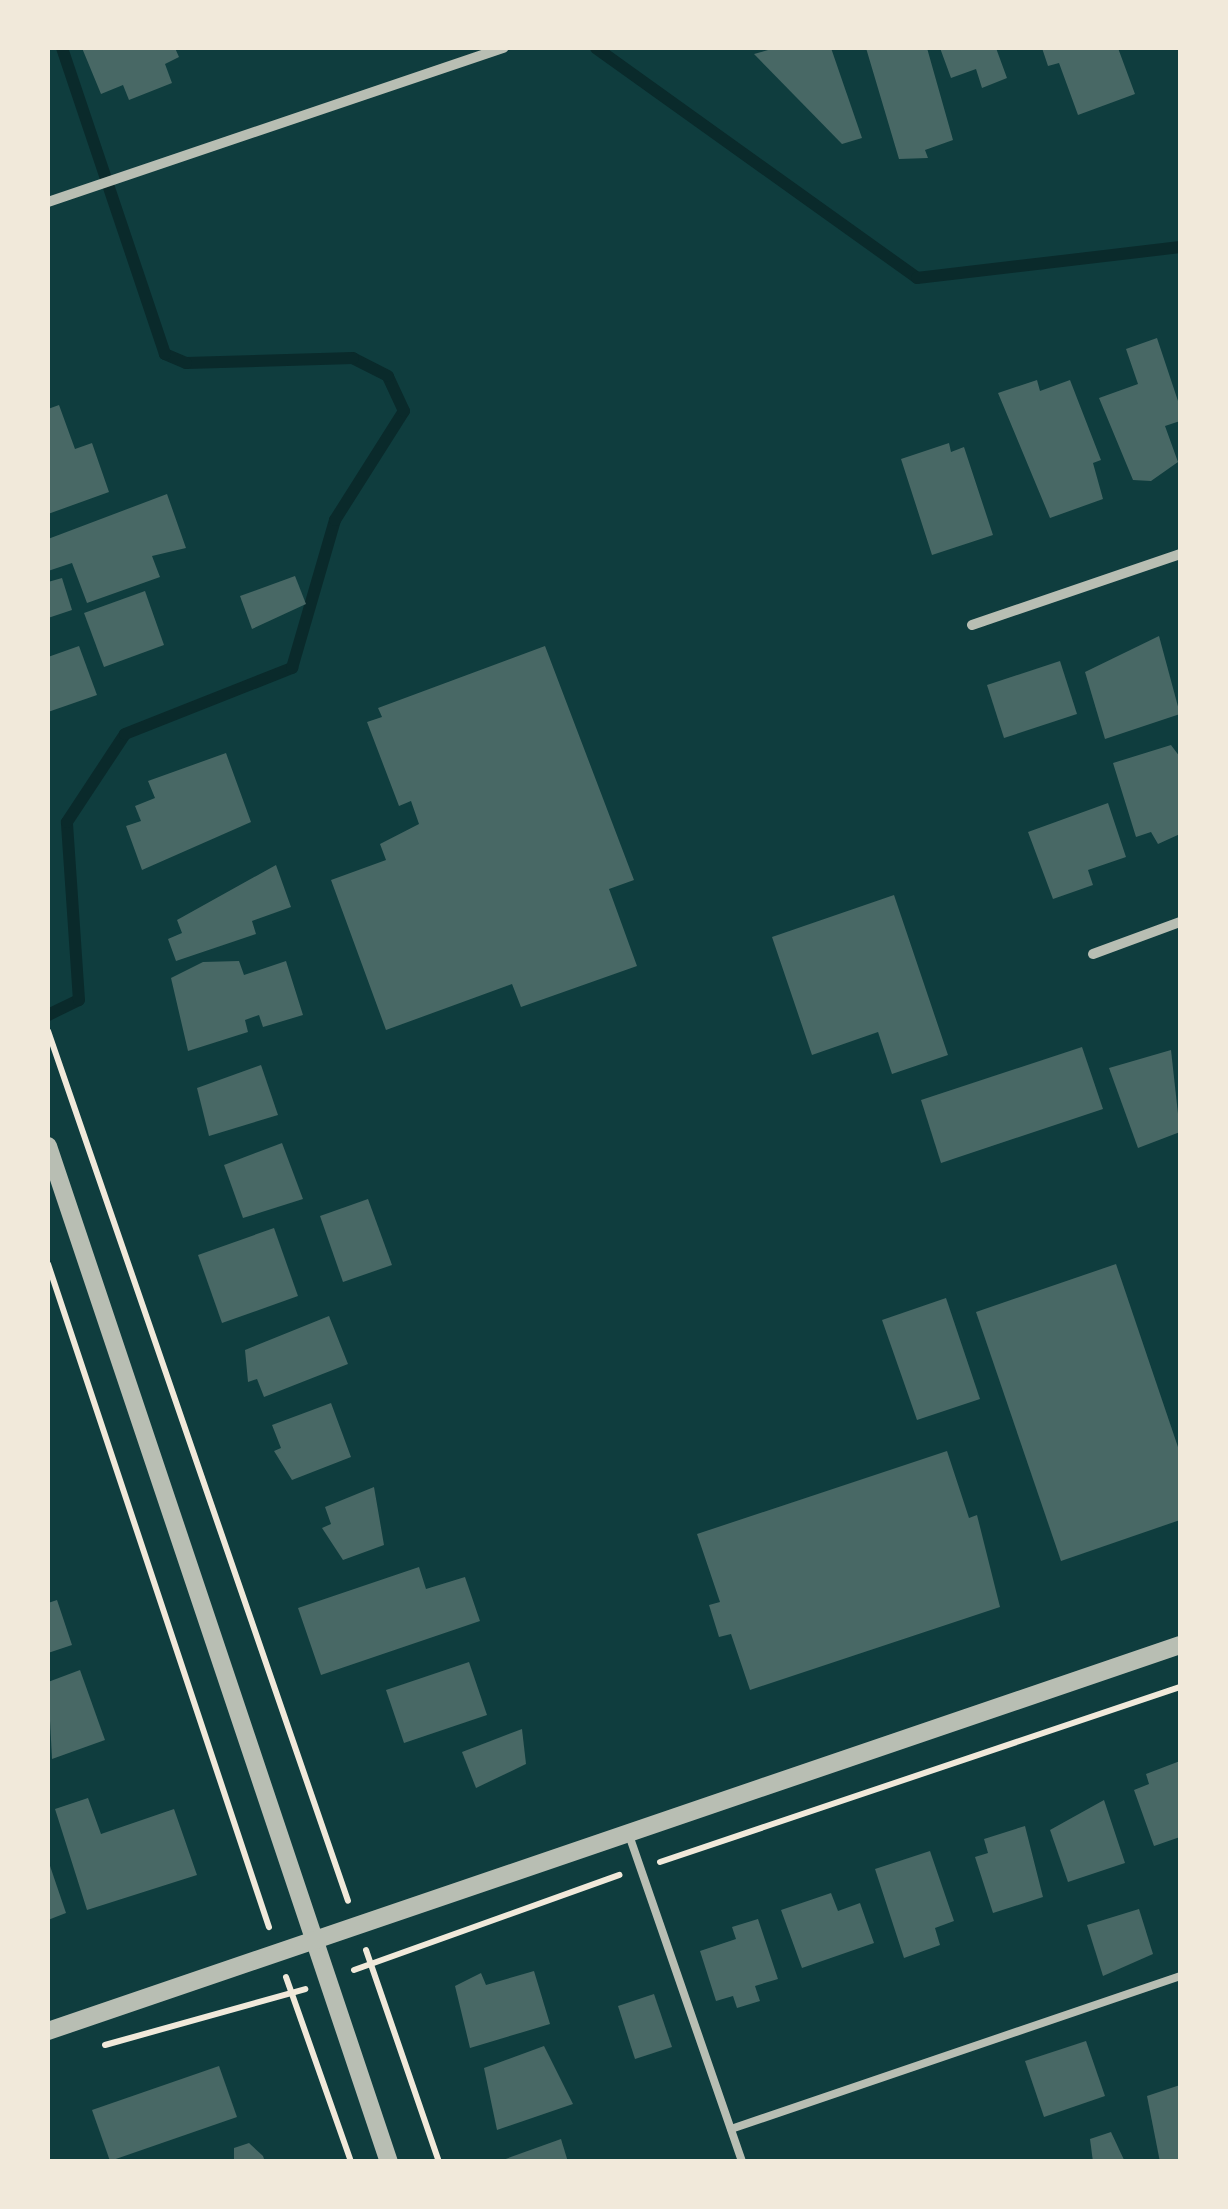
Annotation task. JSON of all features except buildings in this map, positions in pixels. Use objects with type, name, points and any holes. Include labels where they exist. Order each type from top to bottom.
[{"type":"street","points":[[48,202],[504,48]]},
{"type":"street","points":[[972,625],[1180,554]]},
{"type":"street","points":[[1093,954],[1180,922]]},
{"type":"street","points":[[48,1146],[389,2162]]},
{"type":"street","points":[[48,2031],[276,1949],[1180,1645]]},
{"type":"lane","points":[[627,1831],[742,2162]]},
{"type":"lane","points":[[731,2129],[1180,1976]]},
{"type":"path","points":[[48,1031],[329,1867],[356,1923],[438,2162]]},
{"type":"path","points":[[48,1264],[351,2162]]},
{"type":"path","points":[[97,2048],[292,1994],[640,1868],[1180,1687]]},
{"type":"waterway","points":[[48,1015],[79,1000],[67,822],[125,734],[292,668],[335,520],[404,411],[388,376],[353,358],[186,363],[165,354],[62,48]]},
{"type":"waterway","points":[[596,48],[917,278],[1180,247]]}]
